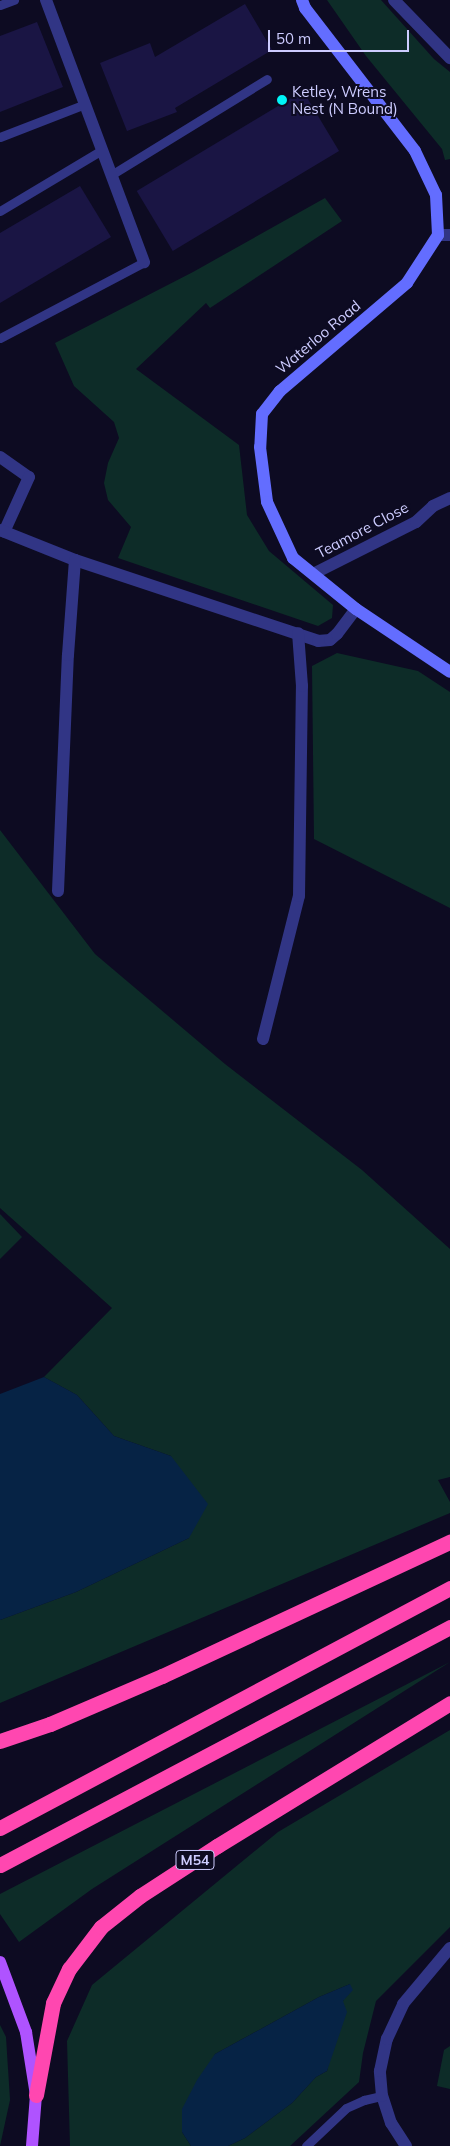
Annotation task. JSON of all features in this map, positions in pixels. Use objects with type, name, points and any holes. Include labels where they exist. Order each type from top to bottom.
[{"type":"highway","points":[[0,1741],[50,1724],[162,1676],[450,1542]]},
{"type":"highway","points":[[0,1828],[450,1588]]},
{"type":"highway","points":[[0,1865],[450,1627]]},
{"type":"highway","name":"M54","points":[[36,2095],[53,2004],[69,1969],[101,1927],[140,1896],[217,1846],[450,1703]]},
{"type":"main road","points":[[0,1962],[26,2032],[36,2095],[32,2146]]},
{"type":"street","points":[[46,0],[144,262]]},
{"type":"street","name":"Waterloo Road","points":[[302,0],[305,8],[415,151],[436,195],[444,235],[407,283],[280,391],[262,414],[260,447],[267,502],[293,558],[356,609],[450,672]]},
{"type":"street","points":[[394,0],[450,58]]},
{"type":"street","points":[[0,457],[29,476],[2,531],[75,560],[318,641],[330,640],[345,626],[356,609]]},
{"type":"street","name":"Teamore Close","points":[[313,574],[416,522],[433,506],[450,498]]},
{"type":"street","points":[[58,891],[68,655],[75,560]]},
{"type":"street","points":[[263,1038],[299,896],[302,686],[298,633]]},
{"type":"street","points":[[406,2146],[391,2123],[382,2096],[380,2071],[387,2039],[403,2004],[450,1948]]},
{"type":"lane","points":[[0,5],[14,0]]},
{"type":"lane","points":[[111,175],[267,79]]},
{"type":"lane","points":[[0,137],[85,104]]},
{"type":"lane","points":[[0,211],[102,150]]},
{"type":"lane","points":[[0,338],[144,262]]},
{"type":"lane","points":[[306,2146],[346,2108],[364,2100],[382,2096]]},
{"type":"green space","points":[[327,0],[381,0],[434,59],[450,72],[450,159],[445,160],[442,149],[366,56]]},
{"type":"green space","points":[[325,198],[342,221],[210,308],[206,303],[136,369],[239,445],[247,515],[269,551],[333,605],[332,618],[318,626],[118,558],[131,527],[108,500],[104,483],[108,463],[119,438],[114,422],[74,386],[55,343],[193,272]]},
{"type":"green space","points":[[337,653],[418,671],[450,692],[450,908],[314,839],[312,666]]},
{"type":"green space","points":[[0,830],[95,954],[225,1064],[362,1170],[450,1249],[450,1477],[438,1480],[450,1502],[450,1513],[0,1703],[0,1620],[76,1592],[189,1538],[171,1456],[114,1436],[77,1395],[44,1377],[112,1308],[0,1208]]},
{"type":"green space","points":[[0,1214],[22,1237],[0,1259]]},
{"type":"green space","points":[[450,1662],[92,1889],[19,1942],[0,1914],[0,1894]]},
{"type":"green space","points":[[450,1730],[450,1927],[376,2001],[363,2053],[359,2082],[290,2146],[228,2146],[245,2138],[292,2103],[316,2077],[327,2071],[343,2001],[350,1984],[319,1997],[215,2054],[182,2132],[191,2146],[70,2146],[67,2041],[92,1985],[278,1832]]},
{"type":"green space","points":[[0,2025],[6,2037],[10,2100],[0,2146]]},
{"type":"green space","points":[[450,2046],[450,2089],[437,2086],[444,2050]]},
{"type":"water","points":[[44,1377],[77,1395],[114,1436],[171,1456],[208,1504],[189,1538],[76,1592],[0,1620],[0,1394]]},
{"type":"water","points":[[350,1984],[353,1990],[343,2001],[347,2012],[327,2071],[316,2077],[292,2103],[245,2138],[228,2146],[191,2146],[182,2132],[182,2109],[197,2080],[215,2054],[319,1997]]},
{"type":"building","points":[[245,4],[272,50],[175,108],[177,112],[127,131],[100,63],[150,43],[155,57]]},
{"type":"building","points":[[37,22],[63,87],[0,112],[0,36]]},
{"type":"building","points":[[303,91],[339,151],[173,251],[137,191]]},
{"type":"building","points":[[80,186],[111,237],[0,303],[0,233]]},
{"type":"place","name":"Ketley, Wrens Nest (N Bound)","points":[[282,100]]}]
